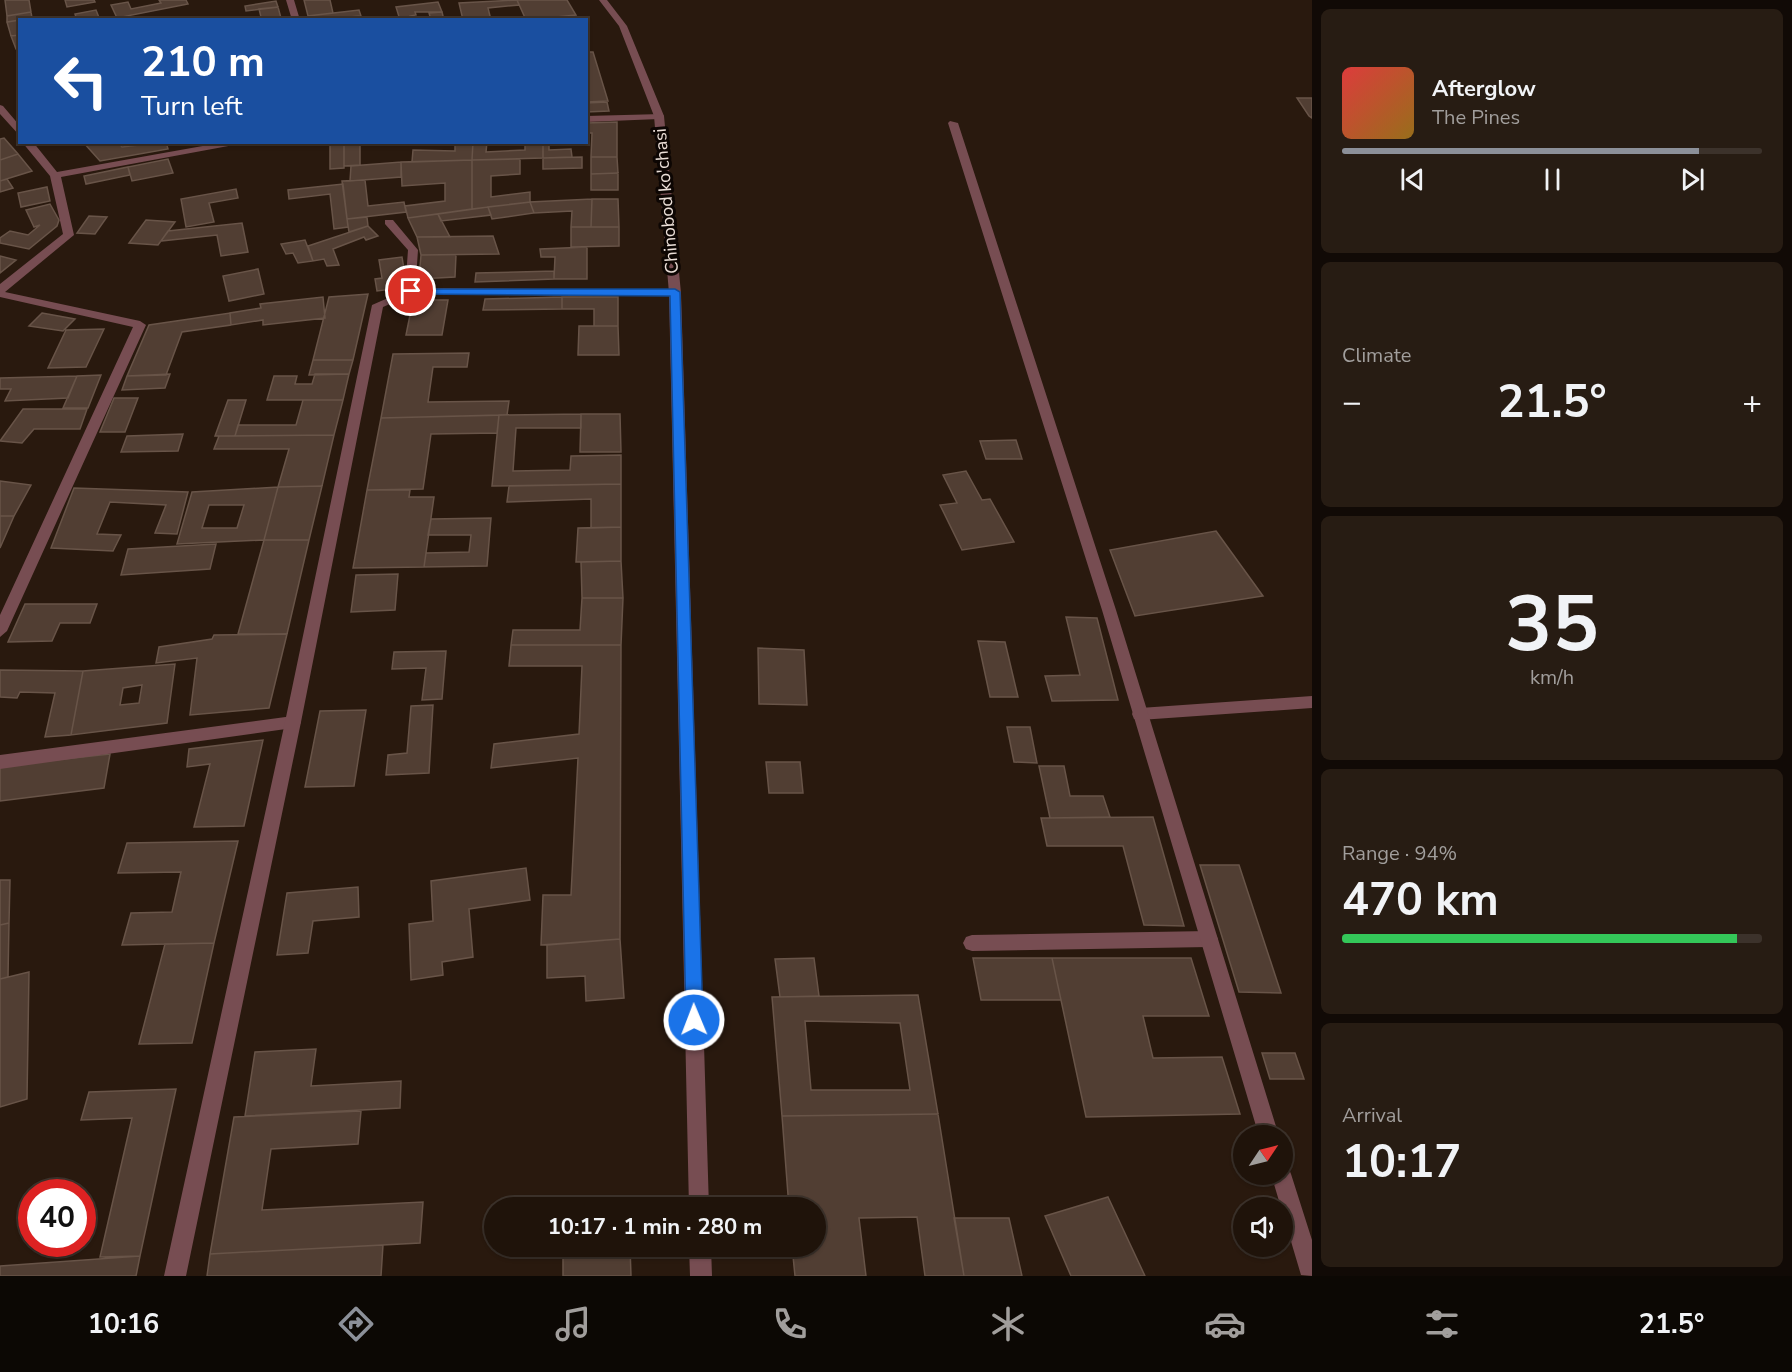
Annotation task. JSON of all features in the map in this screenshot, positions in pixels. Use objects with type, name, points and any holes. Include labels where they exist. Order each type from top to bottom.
[{"type":"street","points":[[290,0],[295,18]]},
{"type":"street","name":"Chinobod ko'chasi","points":[[603,0],[623,26],[658,116],[675,292],[699,1197]]},
{"type":"street","points":[[0,108],[18,130]]},
{"type":"street","points":[[588,119],[658,116]]},
{"type":"street","points":[[953,123],[1110,610],[1266,1125]]},
{"type":"street","points":[[0,292],[69,236],[55,176],[29,144]]},
{"type":"street","points":[[55,176],[234,144]]},
{"type":"street","points":[[389,222],[413,250],[411,291]]},
{"type":"street","points":[[175,1276],[293,722],[378,305],[411,291],[675,292]]},
{"type":"street","points":[[0,292],[140,325],[0,631]]},
{"type":"street","points":[[1140,714],[1312,702]]},
{"type":"street","points":[[0,762],[293,722]]},
{"type":"street","points":[[972,943],[1209,939]]},
{"type":"street","points":[[1284,1185],[1312,1275]]},
{"type":"street","points":[[700,1257],[701,1276]]},
{"type":"building","points":[[5,0],[29,0],[31,12],[7,16]]},
{"type":"building","points":[[65,0],[94,0],[95,2],[67,7]]},
{"type":"building","points":[[159,0],[186,0],[188,4],[117,18],[111,5],[128,2],[131,9],[161,3]]},
{"type":"building","points":[[304,0],[330,0],[333,13],[308,16]]},
{"type":"building","points":[[517,0],[567,0],[576,15],[546,18],[525,18]]},
{"type":"building","points":[[517,0],[519,5],[488,8],[490,18],[463,18],[459,3]]},
{"type":"building","points":[[276,1],[278,7],[246,11],[245,6]]},
{"type":"building","points":[[438,2],[442,12],[415,12],[416,15],[410,16],[410,18],[399,18],[396,7]]},
{"type":"building","points":[[278,7],[281,18],[259,18],[261,17],[259,9]]},
{"type":"building","points":[[96,10],[99,18],[76,18],[75,14]]},
{"type":"building","points":[[359,10],[361,16],[308,18],[308,16]]},
{"type":"building","points":[[31,12],[32,18],[18,18],[18,20],[7,22],[7,16]]},
{"type":"building","points":[[442,12],[444,18],[430,18],[429,13]]},
{"type":"building","points":[[18,20],[18,35],[11,36],[7,22]]},
{"type":"building","points":[[18,35],[18,49],[16,49],[11,36]]},
{"type":"building","points":[[588,52],[593,52],[608,101],[588,102]]},
{"type":"building","points":[[1297,98],[1312,98],[1312,118],[1309,116]]},
{"type":"building","points":[[607,102],[609,111],[588,112],[588,103]]},
{"type":"building","points":[[617,122],[617,157],[591,157],[592,133],[588,133],[588,123]]},
{"type":"building","points":[[4,138],[18,154],[0,160],[0,139]]},
{"type":"building","points":[[85,144],[120,144],[122,147],[167,144],[168,149],[100,161]]},
{"type":"building","points":[[330,144],[344,144],[344,168],[330,169]]},
{"type":"building","points":[[344,144],[360,144],[360,165],[344,166]]},
{"type":"building","points":[[455,144],[473,144],[472,160],[412,162],[413,150],[455,151]]},
{"type":"building","points":[[473,144],[487,144],[486,152],[525,150],[525,144],[543,144],[543,158],[472,160]]},
{"type":"building","points":[[543,144],[549,144],[549,150],[571,149],[572,157],[543,158]]},
{"type":"building","points":[[18,154],[32,171],[0,181],[0,160]]},
{"type":"building","points":[[582,157],[582,168],[543,169],[543,158]]},
{"type":"building","points":[[591,157],[617,157],[618,173],[591,174]]},
{"type":"building","points":[[168,159],[173,173],[132,181],[128,167]]},
{"type":"building","points":[[520,159],[520,174],[491,176],[491,197],[530,192],[530,202],[472,209],[472,160]]},
{"type":"building","points":[[472,160],[472,209],[408,218],[405,206],[445,201],[445,183],[402,186],[401,162]]},
{"type":"building","points":[[401,162],[401,177],[350,181],[351,166]]},
{"type":"building","points":[[128,167],[130,175],[86,184],[84,176]]},
{"type":"building","points":[[618,173],[618,190],[591,190],[591,174]]},
{"type":"building","points":[[7,179],[13,188],[0,192],[0,181]]},
{"type":"building","points":[[365,180],[368,206],[404,202],[406,212],[347,219],[342,181]]},
{"type":"building","points":[[343,184],[348,227],[334,229],[330,194],[289,199],[288,190]]},
{"type":"building","points":[[47,187],[50,201],[21,207],[18,193]]},
{"type":"building","points":[[236,189],[238,198],[209,203],[214,222],[186,227],[181,199]]},
{"type":"building","points":[[592,199],[618,199],[619,227],[591,227]]},
{"type":"building","points":[[592,199],[591,227],[571,227],[572,211],[534,213],[530,202]]},
{"type":"building","points":[[530,202],[534,213],[492,219],[488,207]]},
{"type":"building","points":[[50,204],[59,220],[57,226],[29,249],[0,243],[0,238],[10,231],[28,235],[40,225],[34,227],[26,210]]},
{"type":"building","points":[[488,207],[491,215],[441,221],[438,214]]},
{"type":"building","points":[[438,214],[450,237],[417,237],[408,218]]},
{"type":"building","points":[[89,216],[107,217],[95,234],[77,233]]},
{"type":"building","points":[[367,217],[368,226],[349,232],[347,219]]},
{"type":"building","points":[[146,220],[175,222],[158,245],[129,243]]},
{"type":"building","points":[[242,223],[248,252],[221,256],[217,235],[161,241],[168,231]]},
{"type":"building","points":[[368,226],[378,236],[366,240],[364,237],[333,249],[339,265],[327,266],[324,259],[313,261],[308,246]]},
{"type":"building","points":[[571,227],[619,227],[619,246],[571,247]]},
{"type":"building","points":[[493,236],[499,254],[421,255],[417,237]]},
{"type":"building","points":[[305,240],[313,261],[298,263],[293,253],[286,254],[281,244]]},
{"type":"building","points":[[587,247],[587,279],[554,279],[555,257],[541,257],[540,249]]},
{"type":"building","points":[[421,255],[456,255],[455,277],[419,279]]},
{"type":"building","points":[[0,256],[16,260],[0,273]]},
{"type":"building","points":[[402,257],[407,287],[377,291],[375,279],[382,278],[379,260]]},
{"type":"building","points":[[258,269],[264,294],[229,301],[223,276]]},
{"type":"building","points":[[554,271],[554,279],[475,282],[476,273]]},
{"type":"building","points":[[368,294],[353,360],[313,360],[329,297]]},
{"type":"building","points":[[323,297],[325,318],[263,325],[263,320],[231,325],[230,313],[261,308],[260,304]]},
{"type":"building","points":[[562,297],[618,297],[618,326],[594,326],[594,309],[562,309]]},
{"type":"building","points":[[562,297],[562,309],[483,310],[485,299]]},
{"type":"building","points":[[413,300],[448,300],[442,335],[406,335]]},
{"type":"building","points":[[42,313],[75,319],[63,331],[29,326]]},
{"type":"building","points":[[230,313],[231,325],[182,332],[166,375],[127,376],[149,325]]},
{"type":"building","points":[[579,326],[618,326],[619,355],[578,355]]},
{"type":"building","points":[[104,329],[86,367],[48,368],[66,330]]},
{"type":"building","points":[[469,353],[467,367],[433,367],[428,402],[509,401],[507,415],[381,418],[393,354]]},
{"type":"building","points":[[313,360],[353,360],[349,374],[309,375]]},
{"type":"building","points":[[170,374],[165,388],[122,390],[127,376]]},
{"type":"building","points":[[315,374],[349,374],[343,400],[267,400],[274,376],[297,376],[295,384],[312,384]]},
{"type":"building","points":[[101,375],[88,408],[63,408],[77,376]]},
{"type":"building","points":[[77,376],[68,398],[5,401],[11,389],[0,389],[0,378]]},
{"type":"building","points":[[114,398],[138,398],[125,432],[100,432]]},
{"type":"building","points":[[228,400],[246,400],[235,436],[215,436]]},
{"type":"building","points":[[303,400],[343,400],[334,435],[235,436],[238,425],[296,425]]},
{"type":"building","points":[[23,409],[87,409],[80,429],[34,429],[22,443],[0,441]]},
{"type":"building","points":[[581,414],[581,428],[516,428],[513,471],[570,470],[571,456],[621,455],[621,484],[492,486],[499,415]]},
{"type":"building","points":[[581,414],[620,414],[621,452],[580,452]]},
{"type":"building","points":[[499,415],[497,433],[431,434],[423,489],[367,490],[381,418]]},
{"type":"building","points":[[183,434],[178,451],[121,452],[127,436]]},
{"type":"building","points":[[334,435],[322,486],[278,487],[289,449],[214,449],[219,436]]},
{"type":"building","points":[[1016,440],[1022,459],[986,459],[980,441]]},
{"type":"building","points":[[966,471],[982,500],[990,499],[1014,542],[962,550],[940,505],[957,503],[943,475]]},
{"type":"building","points":[[0,481],[31,485],[14,516],[0,516]]},
{"type":"building","points":[[621,484],[621,527],[591,528],[591,499],[507,502],[509,486]]},
{"type":"building","points":[[322,486],[309,540],[264,540],[278,487]]},
{"type":"building","points":[[278,487],[264,540],[177,544],[192,492]],"holes":[[[209,505],[244,505],[237,528],[202,528]]]},
{"type":"building","points":[[74,488],[188,492],[177,534],[155,533],[166,505],[110,502],[97,534],[121,535],[113,551],[51,548]]},
{"type":"building","points":[[367,490],[410,490],[409,497],[434,497],[424,567],[353,568]]},
{"type":"building","points":[[0,516],[14,516],[0,548]]},
{"type":"building","points":[[491,518],[487,566],[424,567],[426,553],[469,552],[471,535],[428,535],[431,519]]},
{"type":"building","points":[[621,527],[621,561],[576,562],[578,528]]},
{"type":"building","points":[[1216,531],[1263,596],[1135,616],[1110,550]]},
{"type":"building","points":[[264,540],[309,540],[287,634],[238,634]]},
{"type":"building","points":[[216,544],[210,569],[121,575],[128,549]]},
{"type":"building","points":[[621,561],[623,598],[582,598],[581,562]]},
{"type":"building","points":[[398,574],[395,610],[351,612],[356,575]]},
{"type":"building","points":[[582,598],[623,598],[621,645],[511,645],[513,630],[580,630]]},
{"type":"building","points":[[25,604],[97,604],[90,623],[60,623],[52,641],[8,642]]},
{"type":"building","points":[[1066,617],[1097,618],[1118,700],[1052,701],[1045,676],[1080,675]]},
{"type":"building","points":[[287,634],[269,708],[190,715],[197,658],[156,663],[159,647],[212,639],[214,635]]},
{"type":"building","points":[[978,641],[1005,642],[1018,697],[990,697]]},
{"type":"building","points":[[511,645],[621,645],[620,939],[541,945],[543,895],[571,895],[578,758],[491,768],[494,744],[579,734],[582,666],[509,666]]},
{"type":"building","points":[[758,648],[804,650],[807,705],[759,704]]},
{"type":"building","points":[[446,651],[442,699],[422,700],[426,668],[392,669],[394,652]]},
{"type":"building","points":[[175,664],[167,723],[71,735],[83,671]],"holes":[[[142,685],[139,703],[120,705],[123,688]]]},
{"type":"building","points":[[0,670],[83,671],[71,735],[45,737],[55,693],[20,692],[17,698],[0,697]]},
{"type":"building","points":[[433,705],[429,773],[386,775],[388,755],[407,753],[411,706]]},
{"type":"building","points":[[366,710],[354,786],[305,787],[320,711]]},
{"type":"building","points":[[1007,727],[1030,727],[1037,763],[1014,762]]},
{"type":"building","points":[[263,740],[244,826],[194,827],[210,764],[187,767],[189,749]]},
{"type":"building","points":[[110,754],[104,788],[0,801],[0,766]]},
{"type":"building","points":[[766,762],[800,762],[803,793],[769,793]]},
{"type":"building","points":[[1039,766],[1064,766],[1070,796],[1103,796],[1110,817],[1050,818]]},
{"type":"building","points":[[1153,817],[1184,926],[1144,925],[1123,846],[1047,846],[1041,818]]},
{"type":"building","points":[[238,841],[214,943],[122,945],[131,913],[172,912],[181,872],[118,873],[127,843]]},
{"type":"building","points":[[1200,865],[1239,865],[1281,993],[1239,992]]},
{"type":"building","points":[[526,868],[530,900],[469,909],[473,957],[442,962],[443,975],[411,980],[409,924],[433,921],[431,881]]},
{"type":"building","points":[[0,880],[10,880],[9,923],[0,925]]},
{"type":"building","points":[[358,887],[359,917],[313,921],[308,953],[277,955],[287,893]]},
{"type":"building","points":[[9,923],[8,977],[0,979],[0,925]]},
{"type":"building","points":[[620,939],[624,998],[586,1001],[585,976],[547,978],[547,945]]},
{"type":"building","points":[[214,943],[192,1043],[139,1044],[165,944]]},
{"type":"building","points":[[814,958],[819,996],[780,997],[775,959]]},
{"type":"building","points":[[973,958],[1052,958],[1061,1000],[981,1000]]},
{"type":"building","points":[[1052,958],[1191,958],[1209,1016],[1143,1016],[1153,1058],[1222,1057],[1240,1114],[1086,1117]]},
{"type":"building","points":[[29,972],[27,1099],[0,1107],[0,979]]},
{"type":"building","points":[[918,995],[938,1114],[782,1116],[772,997]],"holes":[[[805,1021],[900,1023],[910,1090],[811,1090]]]},
{"type":"building","points":[[316,1049],[311,1086],[401,1081],[400,1108],[245,1116],[255,1052]]},
{"type":"building","points":[[1262,1053],[1295,1053],[1304,1079],[1270,1079]]},
{"type":"building","points":[[176,1089],[140,1256],[100,1257],[132,1118],[81,1120],[89,1092]]},
{"type":"building","points":[[361,1111],[358,1144],[271,1149],[262,1210],[423,1202],[420,1243],[210,1254],[234,1117]]},
{"type":"building","points":[[938,1114],[964,1276],[925,1276],[917,1217],[859,1218],[866,1276],[795,1276],[793,1257],[826,1257],[826,1197],[788,1197],[782,1116]]},
{"type":"building","points":[[1108,1197],[1145,1276],[1071,1276],[1045,1216]]},
{"type":"building","points":[[954,1218],[1009,1218],[1022,1276],[964,1276]]},
{"type":"building","points":[[383,1245],[381,1276],[207,1276],[210,1254]]},
{"type":"building","points":[[140,1256],[136,1276],[0,1276],[0,1266]]},
{"type":"building","points":[[563,1257],[630,1257],[631,1276],[563,1276]]},
{"type":"route","points":[[411,291],[675,292],[694,1020]]}]
